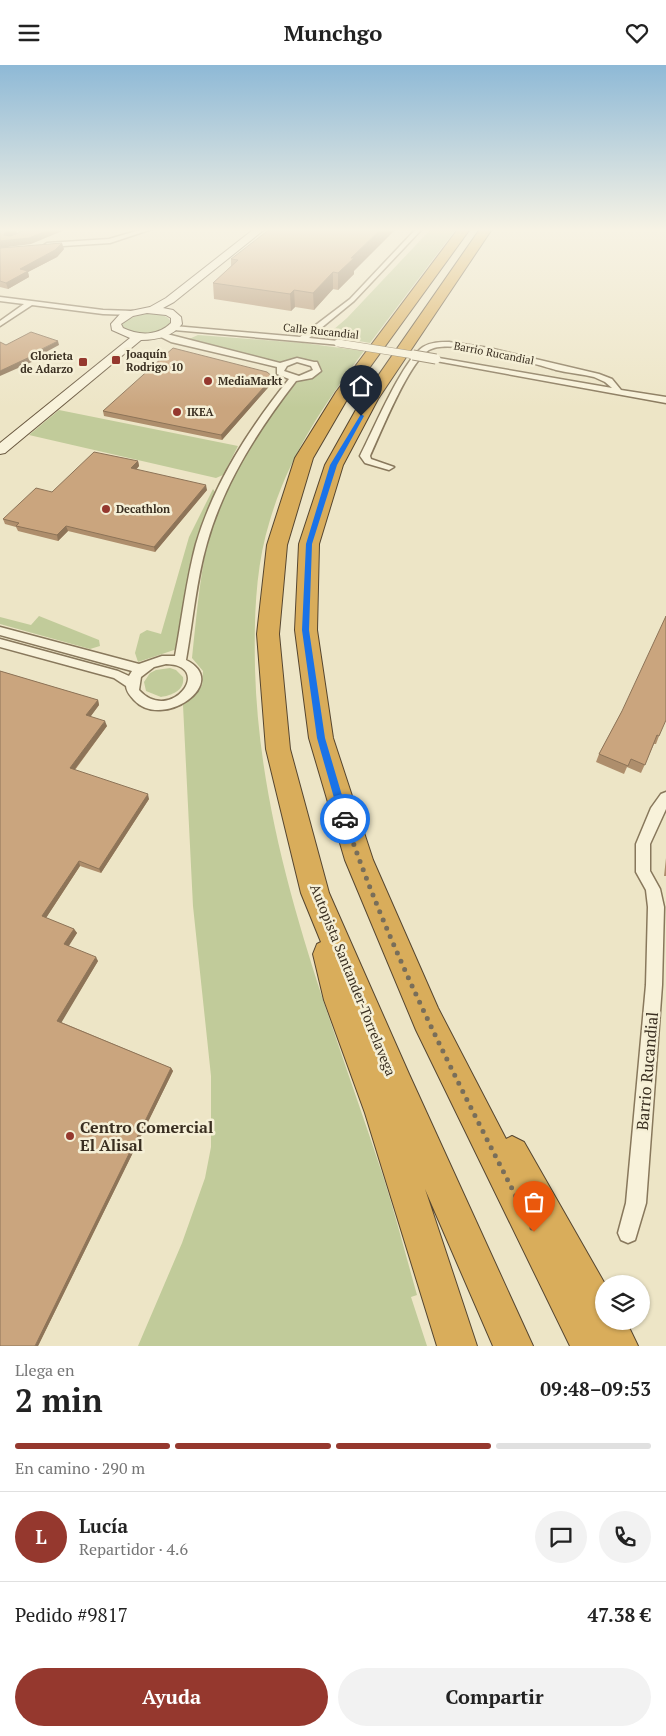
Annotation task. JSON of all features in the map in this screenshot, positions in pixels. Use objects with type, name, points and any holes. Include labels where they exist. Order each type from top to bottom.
[{"type":"highway","name":"Autopista Santander-Torrelavega","points":[[420,289],[342,395],[304,458],[277,545],[268,634],[278,749],[315,893],[397,1086],[512,1346]]},
{"type":"highway","points":[[445,289],[370,399],[334,465],[309,544],[306,630],[321,738],[359,860],[427,1019],[591,1346]]},
{"type":"highway","points":[[359,860],[429,991],[476,1087],[595,1305]]},
{"type":"highway","points":[[315,893],[340,1000],[382,1113],[457,1346]]},
{"type":"highway","points":[[609,1330],[618,1346]]},
{"type":"main road","points":[[152,310],[183,289]]},
{"type":"main road","points":[[169,312],[197,289]]},
{"type":"main road","points":[[152,310],[169,312],[177,319],[174,328],[162,334],[138,337],[124,334],[116,327],[118,321],[133,313],[152,310]]},
{"type":"main road","points":[[0,441],[117,345],[124,334]]},
{"type":"main road","points":[[0,450],[138,337]]},
{"type":"street","points":[[303,339],[352,300],[363,289]]},
{"type":"street","points":[[0,299],[103,312],[133,313]]},
{"type":"street","points":[[0,324],[29,304]]},
{"type":"street","points":[[103,312],[118,321]]},
{"type":"street","name":"Calle Rucandial","points":[[174,328],[338,343],[436,359]]},
{"type":"street","points":[[162,334],[174,341],[281,366],[292,361],[302,360],[316,366],[317,371],[312,375],[294,378],[283,375],[280,369],[281,366]]},
{"type":"street","name":"Barrio Rucandial","points":[[389,467],[368,461],[365,456],[399,389],[426,348],[432,345],[446,344],[471,347],[528,359],[607,379],[618,391]]},
{"type":"street","name":"Barrio Rucandial","points":[[436,359],[666,400]]},
{"type":"street","points":[[180,662],[195,569],[208,525],[224,486],[246,442],[294,378]]},
{"type":"street","points":[[0,631],[141,669]]},
{"type":"street","points":[[0,643],[118,675],[132,683]]},
{"type":"street","points":[[162,660],[180,662],[192,669],[196,681],[190,693],[177,702],[160,706],[145,703],[134,695],[132,683],[141,669],[162,660]]},
{"type":"street","name":"Barrio Rucandial","points":[[628,1233],[636,1203],[654,985],[656,907],[653,889],[643,872],[642,844],[656,813],[666,797]]},
{"type":"green space","points":[[375,289],[411,289],[370,343],[319,334],[327,328],[333,330]]},
{"type":"green space","points":[[149,313],[165,316],[171,322],[161,331],[147,335],[132,333],[121,326],[126,319]]},
{"type":"green space","points":[[198,335],[303,343],[364,351],[309,431],[287,474],[270,520],[261,557],[256,594],[255,669],[260,735],[270,800],[284,865],[320,991],[384,1179],[417,1295],[411,1297],[427,1346],[138,1346],[182,1243],[205,1178],[211,1147],[211,1076],[193,906],[183,705],[202,686],[203,671],[192,658],[204,559],[221,504],[242,459],[255,437],[294,382],[300,378],[318,373],[321,370],[319,364],[313,361],[303,359],[286,362],[271,361],[189,339]]},
{"type":"green space","points":[[59,410],[238,446],[223,475],[216,478],[29,435]]},
{"type":"green space","points":[[213,489],[215,492],[191,558],[177,649],[138,662],[135,653],[140,634],[147,630],[161,634],[189,537]]},
{"type":"green space","points":[[39,616],[99,640],[100,646],[90,649],[0,624],[0,617],[31,625]]},
{"type":"green space","points":[[170,668],[176,670],[183,677],[180,689],[170,695],[161,697],[146,691],[144,682],[150,673]]},
{"type":"building","points":[[253,289],[317,289],[313,293],[294,290],[290,294]]},
{"type":"building","points":[[31,332],[58,341],[0,371],[0,342],[6,345]]},
{"type":"building","points":[[173,348],[267,372],[273,377],[221,435],[103,411]]},
{"type":"building","name":"Decathlon","points":[[94,452],[138,461],[131,468],[206,485],[154,547],[66,526],[57,535],[16,526],[19,523],[3,519],[36,488],[52,492]]},
{"type":"building","points":[[666,616],[666,720],[659,736],[657,735],[645,765],[631,759],[628,766],[599,754],[622,711]]},
{"type":"building","points":[[0,671],[98,700],[86,715],[105,721],[70,768],[148,794],[99,869],[79,861],[42,916],[74,929],[64,944],[96,957],[57,1021],[171,1068],[35,1346],[0,1346]]},
{"type":"way so far","points":[[345,819],[359,860],[427,1019],[534,1232]]},
{"type":"place","name":"Joaquín Rodrigo 10","points":[[116,360]]},
{"type":"place","name":"Glorieta de Adarzo","points":[[83,362]]},
{"type":"place","name":"MediaMarkt","points":[[208,381]]},
{"type":"place","name":"IKEA","points":[[177,412]]},
{"type":"place","name":"Decathlon","points":[[106,509]]},
{"type":"place","name":"Centro Comercial El Alisal","points":[[70,1136]]},
{"type":"route","points":[[345,819],[321,738],[306,630],[309,544],[334,465],[361,416]]}]
